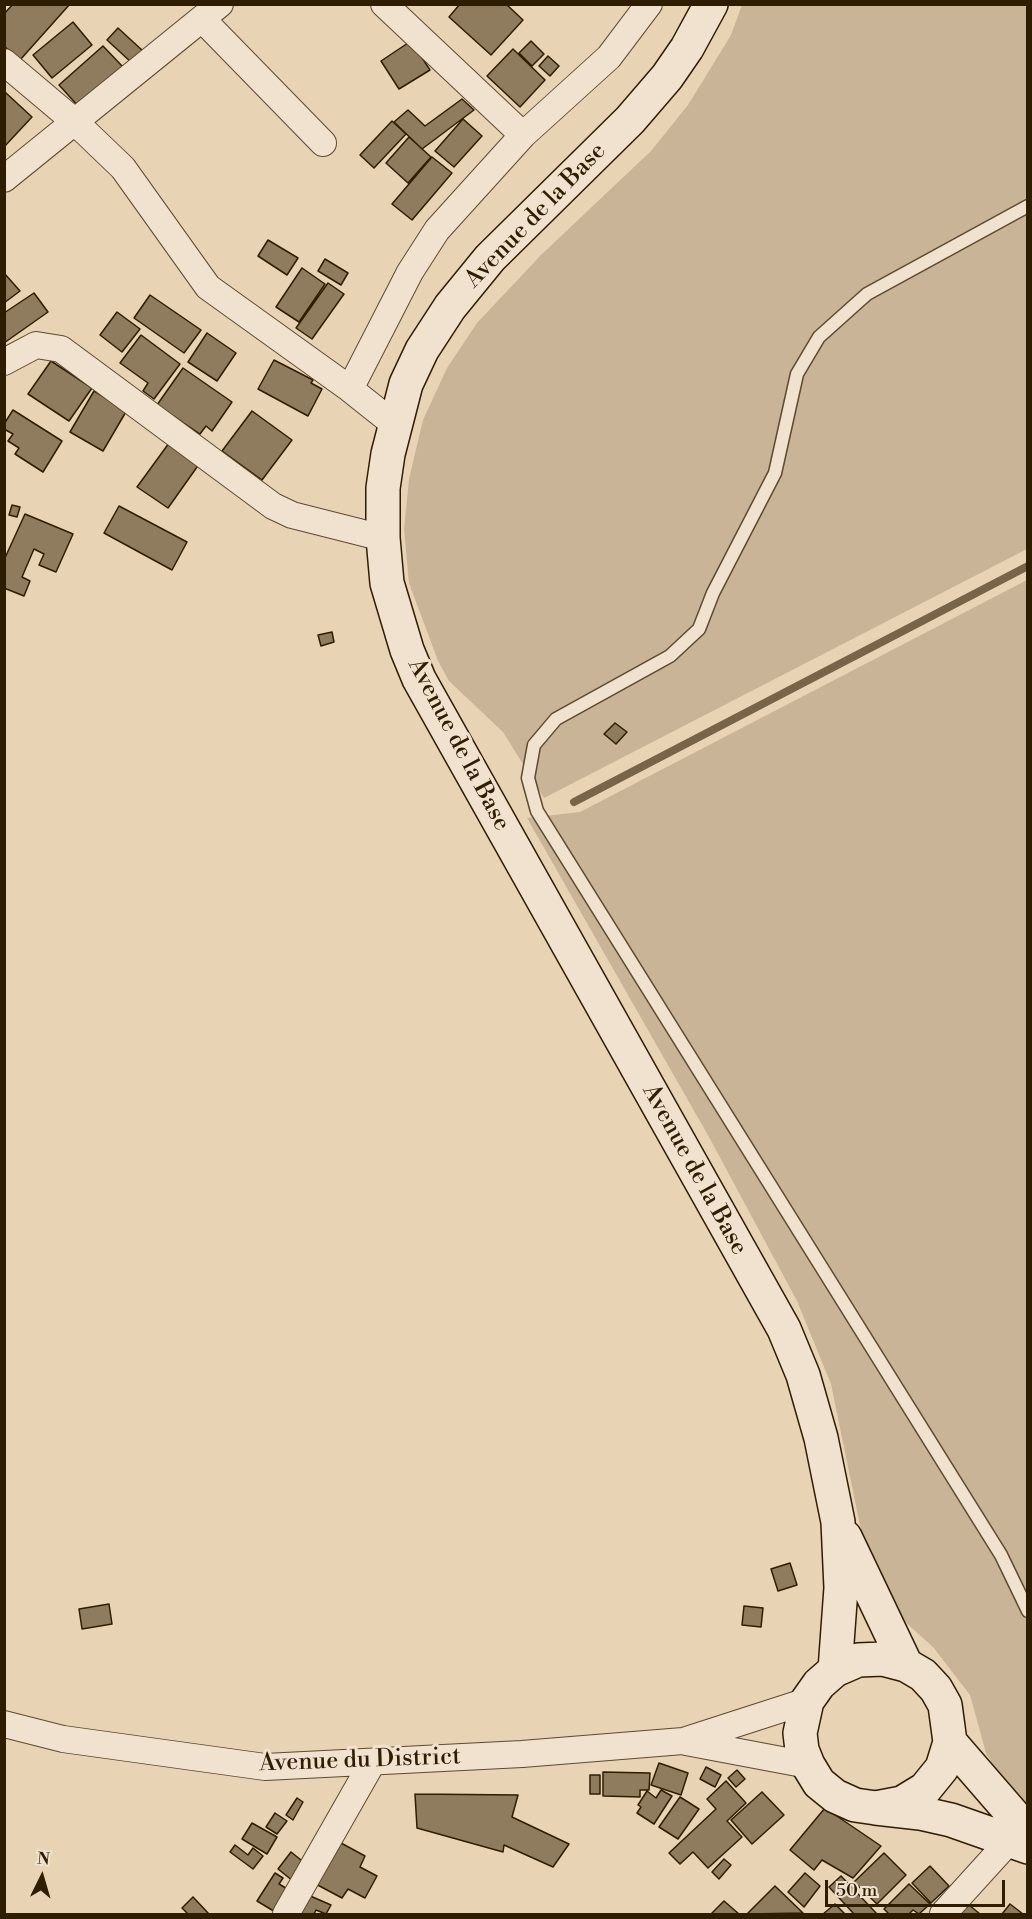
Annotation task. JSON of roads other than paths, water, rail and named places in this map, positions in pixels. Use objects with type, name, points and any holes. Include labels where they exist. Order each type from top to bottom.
[{"type":"main road","name":"Avenue de la Base","points":[[711,4],[668,77],[630,120],[490,258],[450,307],[422,351],[406,384],[394,424],[383,488],[383,538],[387,583],[407,650],[419,679],[784,1329],[803,1375],[818,1428],[838,1522],[841,1588],[835,1670]]},
{"type":"main road","name":"Avenue de la Base","points":[[838,1522],[906,1665]]},
{"type":"main road","name":"Avenue de la Base","points":[[883,1659],[906,1665],[923,1675],[936,1689],[945,1705],[950,1742],[942,1768],[925,1789],[902,1803],[876,1808],[855,1805],[836,1796],[819,1783],[808,1765],[800,1733],[807,1701],[819,1684],[835,1670],[858,1660],[883,1659]]},
{"type":"main road","points":[[950,1742],[1022,1837]]},
{"type":"main road","points":[[876,1808],[920,1813],[1022,1837]]},
{"type":"street","points":[[384,4],[524,135]]},
{"type":"street","points":[[350,389],[410,272],[437,230],[524,135],[609,57],[647,5]]},
{"type":"street","points":[[4,179],[211,12],[323,144]]},
{"type":"street","points":[[4,62],[74,121],[123,168],[201,280],[394,424]]},
{"type":"street","points":[[4,362],[36,345],[61,349],[273,506],[291,515],[383,538]]},
{"type":"street","name":"Avenue du District","points":[[683,1742],[807,1701]]},
{"type":"street","name":"Avenue du District","points":[[4,1724],[63,1739],[265,1767],[372,1763],[683,1742],[808,1765]]},
{"type":"street","points":[[286,1914],[372,1763]]},
{"type":"street","points":[[943,1914],[1022,1837]]},
{"type":"lane","points":[[1028,206],[867,294],[819,337],[797,374],[775,473],[713,593],[699,630],[670,656],[556,719],[534,746],[528,778],[537,811],[1001,1555],[1028,1611]]},
{"type":"waterway","points":[[574,802],[1028,566]]}]
